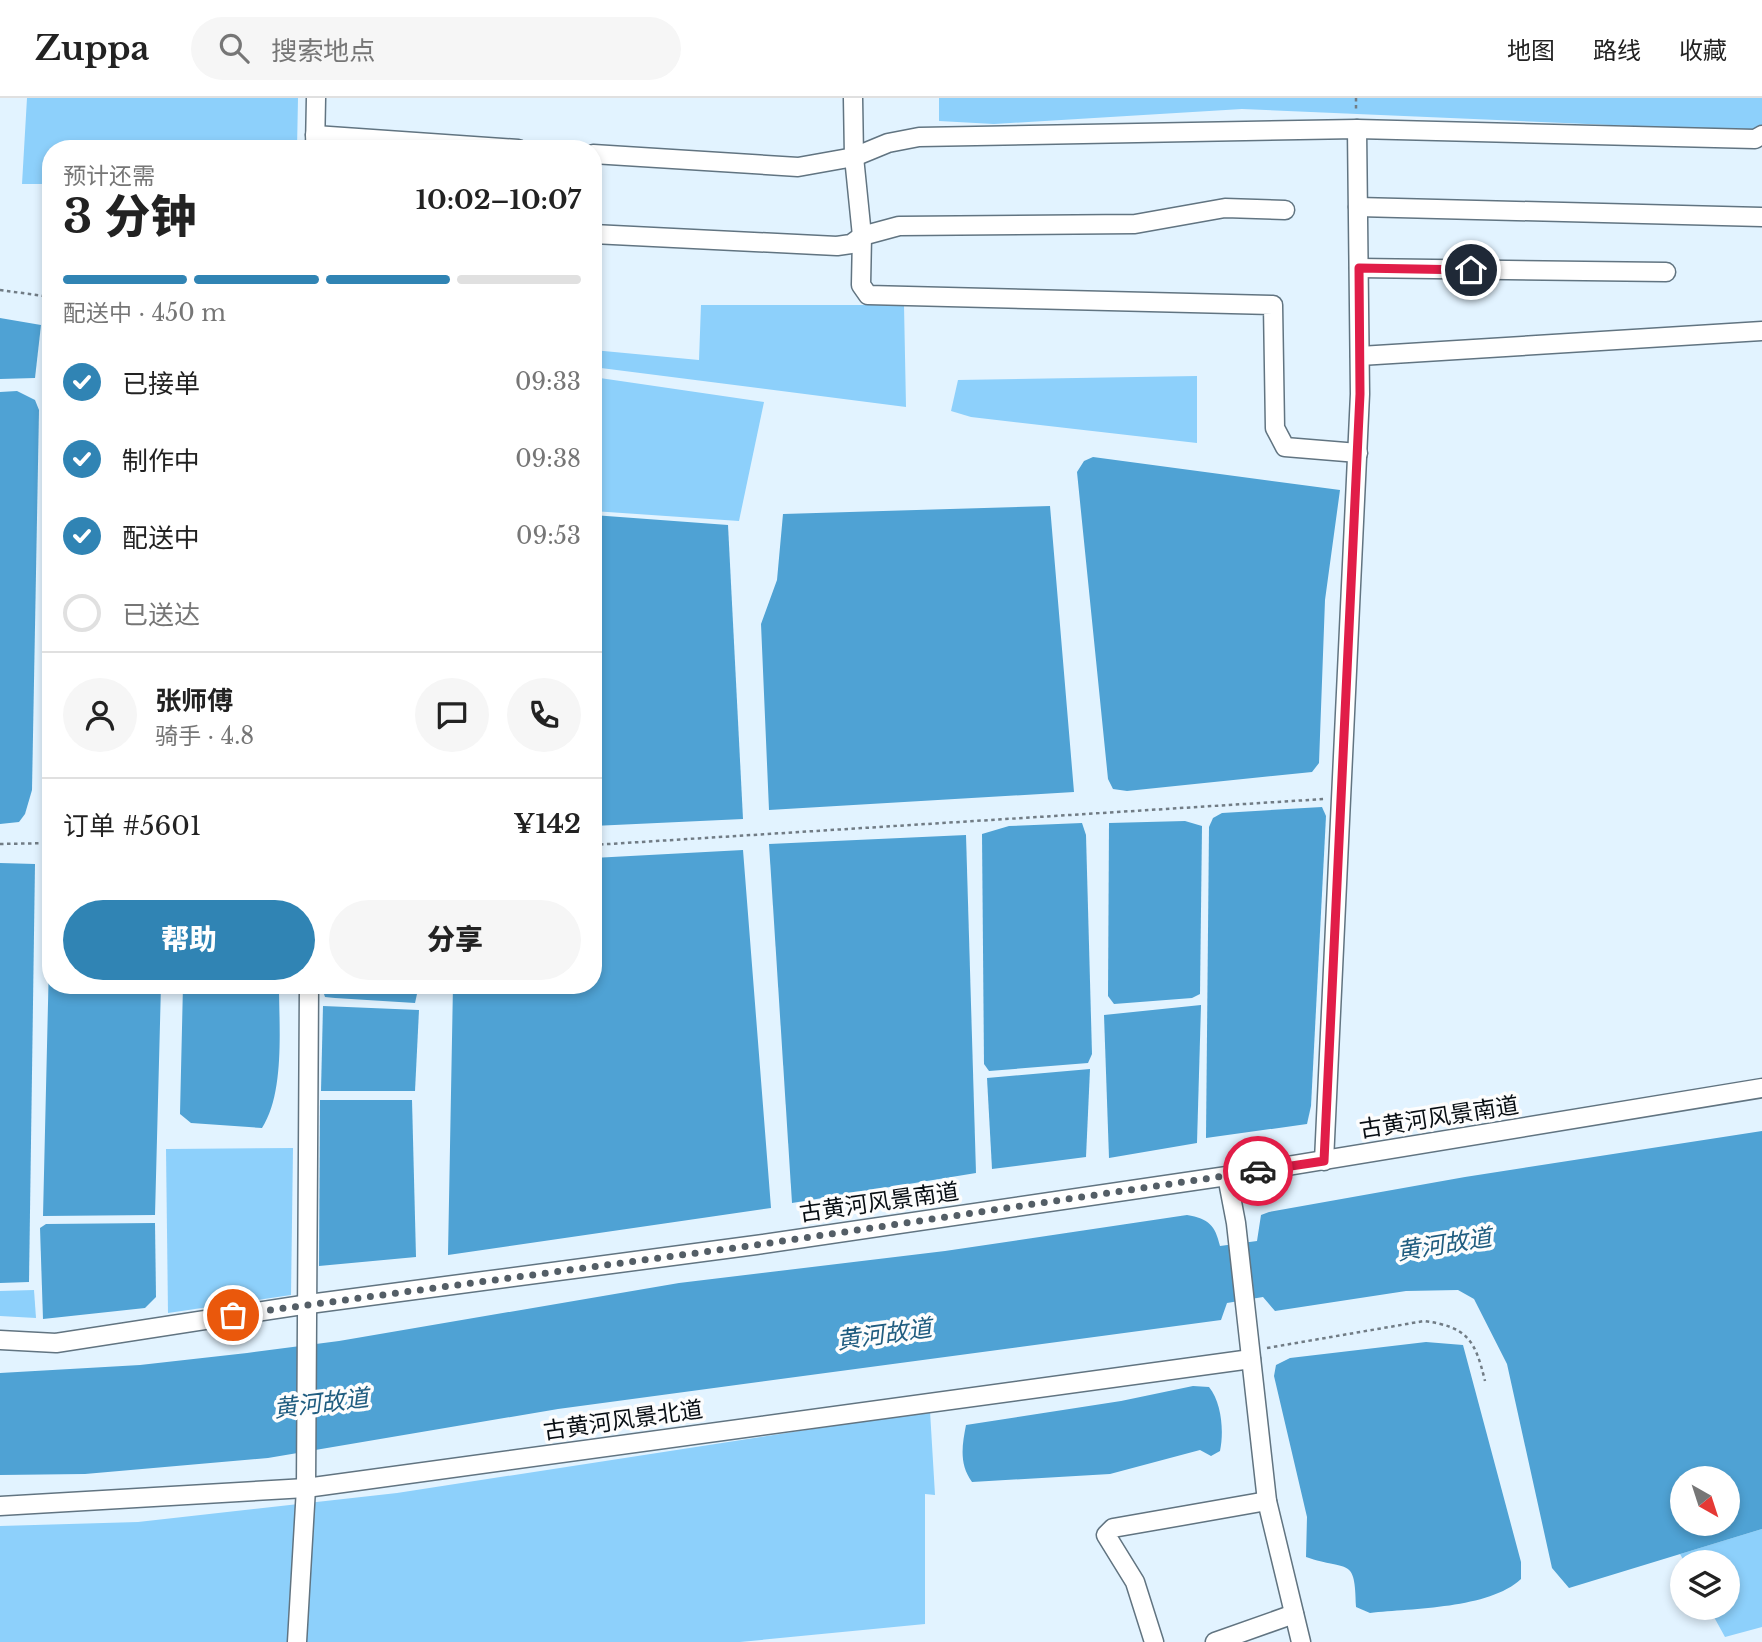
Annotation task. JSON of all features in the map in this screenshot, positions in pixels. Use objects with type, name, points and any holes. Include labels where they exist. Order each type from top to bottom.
[{"type":"street","points":[[315,140],[316,98]]},
{"type":"street","points":[[853,98],[854,157],[862,236],[861,285],[868,295],[1273,305],[1275,428],[1279,439],[1285,447],[1358,453]]},
{"type":"street","points":[[1324,1161],[1358,453],[1360,356],[1357,129]]},
{"type":"street","points":[[602,155],[798,167],[854,157],[888,143],[919,137],[1357,129],[1755,139],[1762,135]]},
{"type":"street","points":[[1358,207],[1762,217]]},
{"type":"street","points":[[602,234],[837,246],[851,244],[862,236],[899,226],[1135,224],[1225,208],[1285,210]]},
{"type":"street","points":[[1359,268],[1666,272]]},
{"type":"street","points":[[1360,356],[1762,331]]},
{"type":"street","points":[[297,1642],[306,1488],[309,994]]},
{"type":"street","name":"古黄河风景南道","points":[[0,1340],[56,1343],[309,1312],[1227,1176],[1762,1088]]},
{"type":"street","points":[[1227,1176],[1236,1223],[1267,1501],[1301,1642]]},
{"type":"street","name":"古黄河风景北道","points":[[0,1506],[306,1488],[1250,1350]]},
{"type":"street","points":[[1154,1642],[1135,1582],[1106,1535],[1113,1528],[1267,1501]]},
{"type":"street","points":[[1215,1642],[1294,1614]]},
{"type":"path","points":[[0,290],[42,296]]},
{"type":"path","points":[[602,844],[1342,798]]},
{"type":"path","points":[[0,844],[42,843]]},
{"type":"path","points":[[1250,1350],[1424,1321],[1455,1327],[1469,1338],[1478,1351],[1485,1381]]},
{"type":"shaded area","points":[[27,98],[298,98],[297,140],[42,140],[42,184],[22,184]]},
{"type":"shaded area","points":[[939,98],[1762,98],[1762,126],[1748,131],[1242,109],[994,124],[939,121]]},
{"type":"shaded area","points":[[701,305],[904,305],[906,407],[602,368],[602,351],[699,360]]},
{"type":"shaded area","points":[[1197,376],[1197,443],[971,417],[951,411],[958,380]]},
{"type":"shaded area","points":[[602,378],[764,402],[739,521],[602,512]]},
{"type":"shaded area","points":[[293,1148],[291,1295],[168,1313],[166,1149]]},
{"type":"shaded area","points":[[34,1290],[36,1318],[0,1316],[0,1291]]},
{"type":"shaded area","points":[[930,1411],[935,1495],[925,1494],[925,1624],[740,1642],[0,1642],[0,1526],[138,1522],[397,1493]]},
{"type":"shaded area","points":[[1762,1529],[1762,1627],[1725,1637],[1716,1620],[1740,1620],[1740,1550],[1693,1550]]},
{"type":"water","points":[[0,318],[41,325],[35,378],[0,379]]},
{"type":"water","points":[[17,391],[35,400],[39,410],[32,790],[25,814],[19,822],[0,824],[0,392]]},
{"type":"water","points":[[1093,457],[1340,490],[1325,600],[1319,763],[1312,772],[1127,791],[1113,789],[1108,779],[1077,472],[1084,461]]},
{"type":"water","points":[[1050,506],[1074,792],[769,810],[761,624],[777,580],[783,514]]},
{"type":"water","points":[[602,516],[728,525],[743,819],[602,826]]},
{"type":"water","points":[[1322,807],[1326,816],[1311,1106],[1307,1124],[1206,1138],[1209,827],[1213,818],[1222,813]]},
{"type":"water","points":[[1185,821],[1202,826],[1200,994],[1192,998],[1114,1004],[1108,996],[1109,823]]},
{"type":"water","points":[[1082,823],[1086,835],[1092,1054],[1088,1063],[989,1071],[984,1064],[982,834],[1009,826]]},
{"type":"water","points":[[966,835],[976,1173],[792,1203],[769,844]]},
{"type":"water","points":[[743,850],[771,1208],[448,1255],[453,994],[602,994],[602,858]]},
{"type":"water","points":[[0,863],[35,864],[29,1282],[0,1283]]},
{"type":"water","points":[[48,994],[161,994],[155,1215],[43,1216]]},
{"type":"water","points":[[183,994],[279,994],[277,1078],[269,1113],[262,1128],[191,1123],[180,1114]]},
{"type":"water","points":[[324,994],[417,994],[415,1003],[325,997]]},
{"type":"water","points":[[1201,1005],[1197,1143],[1109,1158],[1104,1015]]},
{"type":"water","points":[[323,1006],[419,1010],[415,1091],[321,1091]]},
{"type":"water","points":[[1090,1069],[1086,1157],[992,1169],[987,1078]]},
{"type":"water","points":[[320,1100],[412,1100],[416,1257],[319,1266]]},
{"type":"water","name":"黄河故道","points":[[1762,1131],[1762,1529],[1740,1536],[1740,1466],[1670,1466],[1670,1536],[1739,1536],[1693,1550],[1670,1550],[1670,1557],[1569,1588],[1552,1568],[1507,1364],[1474,1299],[1458,1290],[1406,1291],[1275,1311],[1263,1297],[1227,1303],[1221,1320],[558,1409],[268,1458],[85,1474],[0,1475],[0,1373],[140,1365],[339,1341],[679,1283],[945,1251],[1187,1215],[1210,1224],[1220,1246],[1257,1241],[1261,1215],[1465,1177]]},
{"type":"water","points":[[155,1223],[156,1297],[145,1308],[43,1319],[40,1228],[46,1224]]},
{"type":"water","points":[[1426,1342],[1463,1345],[1521,1562],[1521,1579],[1507,1589],[1470,1602],[1370,1613],[1356,1607],[1354,1579],[1347,1568],[1306,1557],[1307,1517],[1274,1376],[1276,1365],[1290,1358]]},
{"type":"water","points":[[1193,1386],[1209,1387],[1217,1401],[1222,1435],[1220,1451],[1211,1456],[1200,1450],[1110,1474],[972,1482],[965,1468],[963,1448],[966,1425],[1121,1401]]},
{"type":"way so far","points":[[233,1315],[756,1245],[1258,1171]]},
{"type":"route","points":[[1258,1171],[1324,1161],[1360,394],[1359,268],[1471,270]]}]
